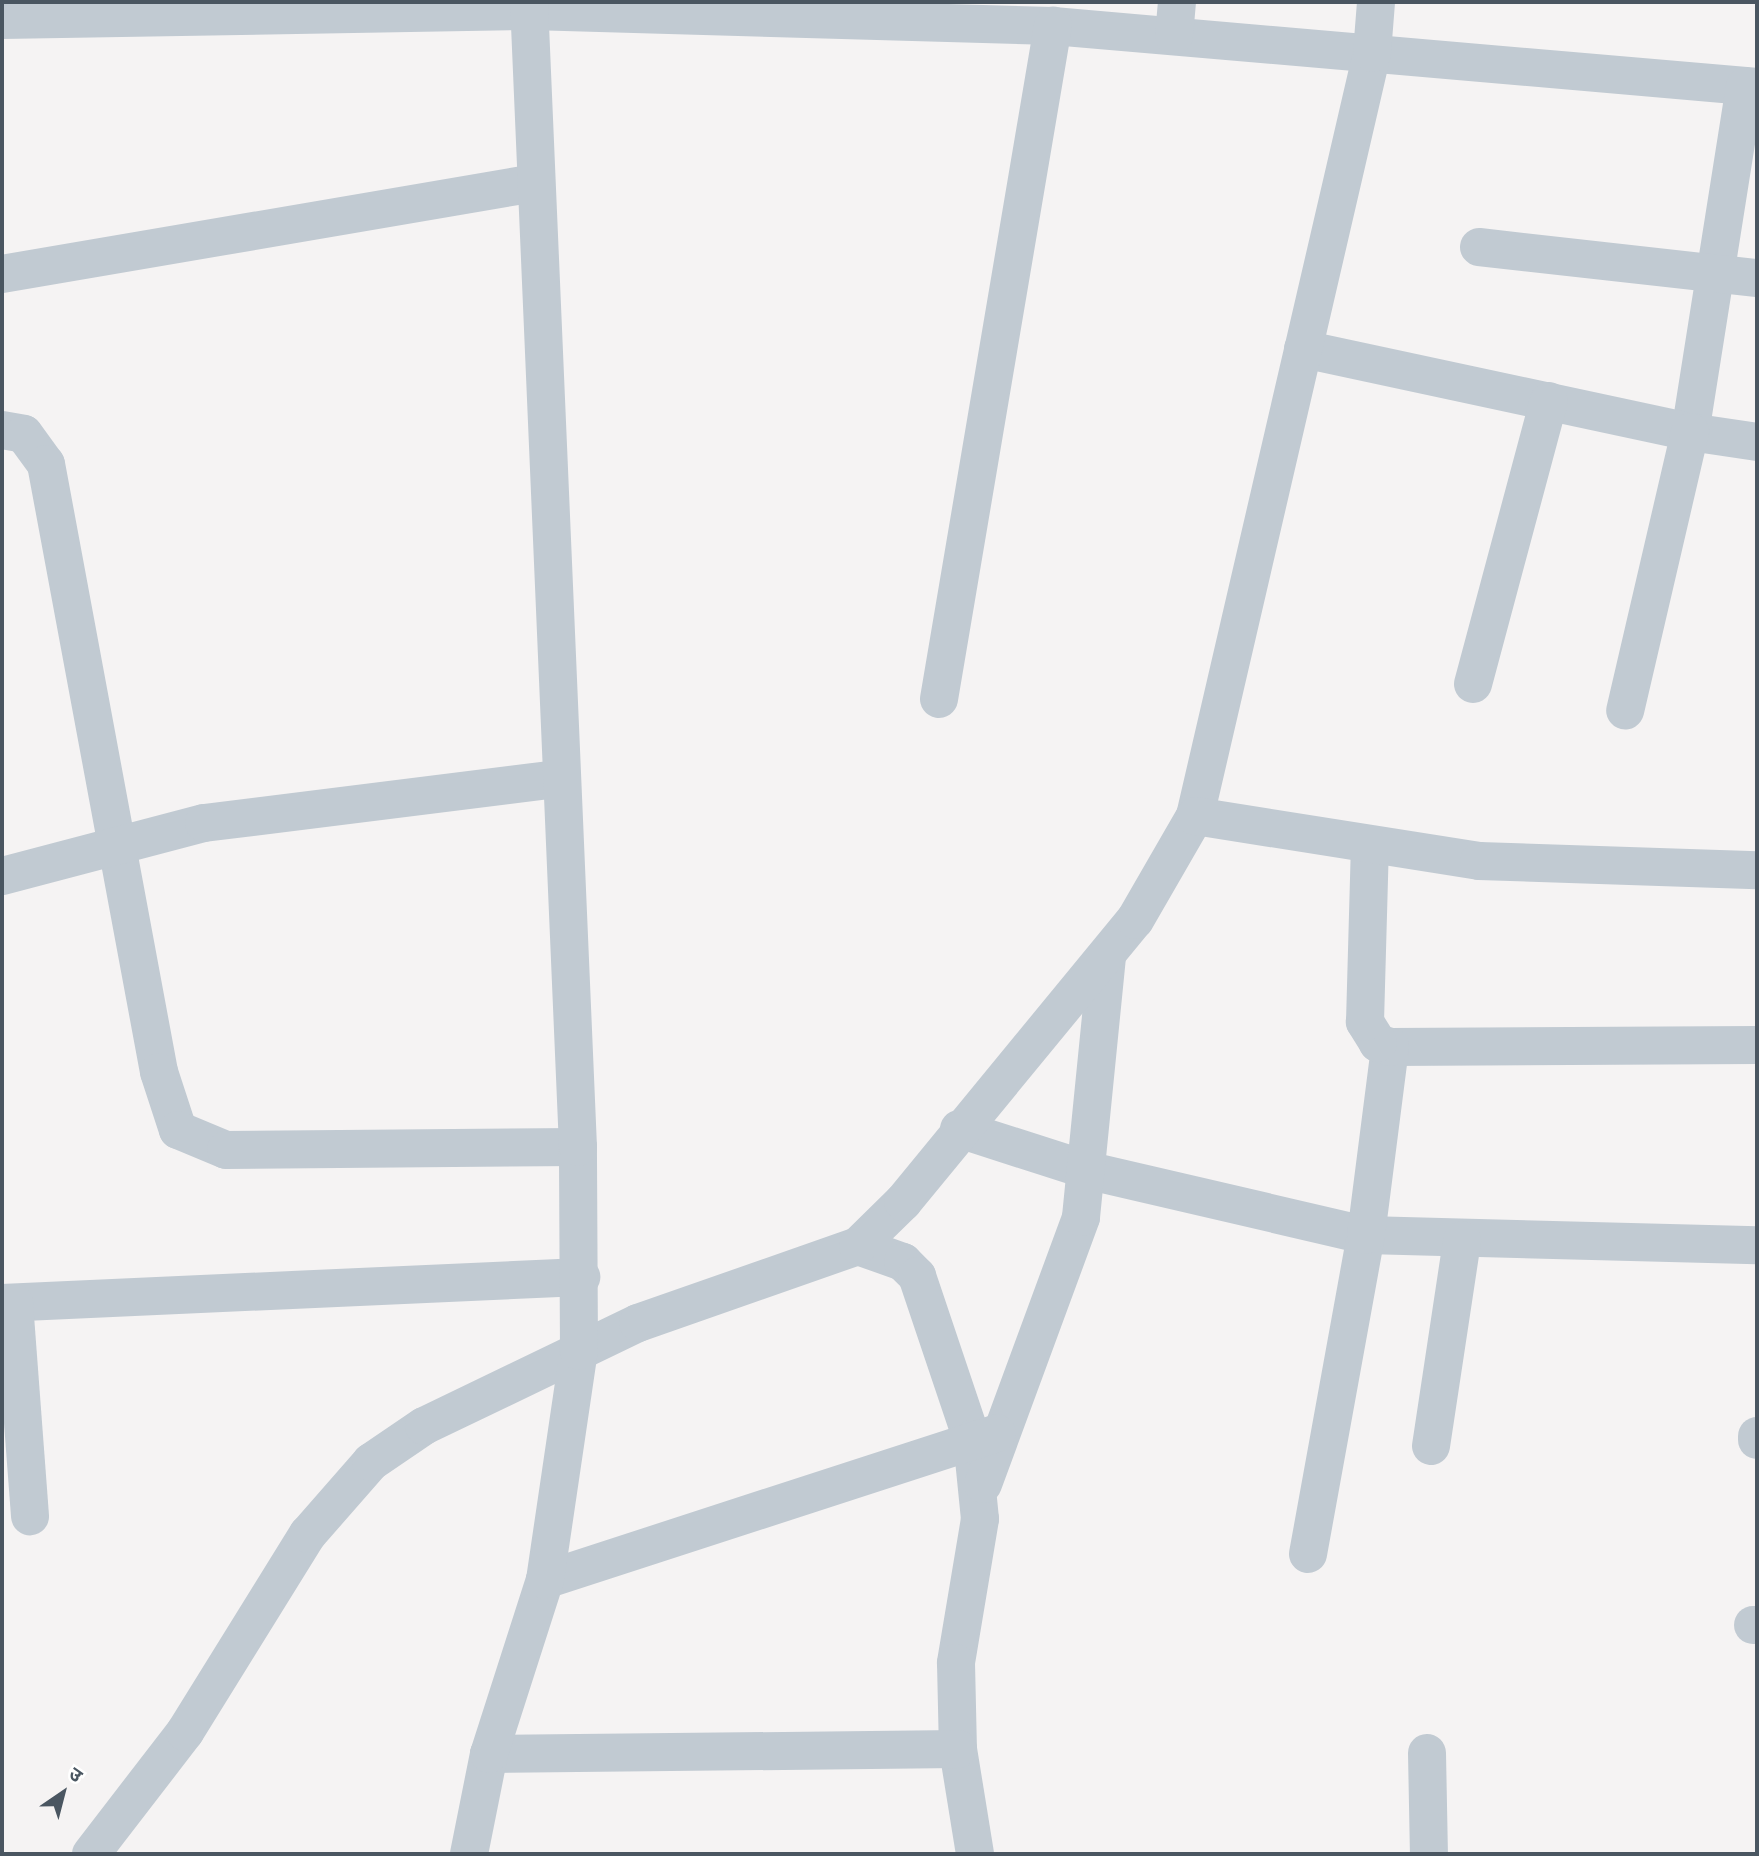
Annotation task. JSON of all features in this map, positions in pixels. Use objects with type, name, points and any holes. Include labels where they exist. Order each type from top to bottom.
[{"type":"street","points":[[91,1854],[152,1780],[307,1534],[349,1484],[424,1426],[638,1323],[858,1246],[903,1202],[959,1129],[1107,956],[1167,874],[1195,816],[1372,53],[1376,2]]},
{"type":"street","points":[[469,1854],[489,1754],[545,1580],[579,1351],[581,1277],[578,1147],[559,779],[530,6]]},
{"type":"street","points":[[2,20],[55,10],[530,6],[1053,26],[1176,19],[1372,53],[1751,87],[1690,432],[1625,710]]},
{"type":"street","points":[[939,699],[1053,26]]},
{"type":"street","points":[[2,274],[535,183]]},
{"type":"street","points":[[1479,247],[1757,278]]},
{"type":"street","points":[[1303,349],[1690,432],[1757,442]]},
{"type":"street","points":[[1473,684],[1549,401]]},
{"type":"street","points":[[2,430],[24,434],[46,464],[166,1109],[178,1130],[196,1142],[226,1150],[578,1147]]},
{"type":"street","points":[[2,876],[115,842],[322,805],[559,779]]},
{"type":"street","points":[[1195,816],[1370,847],[1553,867],[1757,870]]},
{"type":"street","points":[[1370,847],[1365,1022],[1378,1043],[1390,1047],[1757,1045]]},
{"type":"street","points":[[975,1854],[958,1749],[956,1663],[981,1490],[985,1436],[1081,1217],[1090,1171],[1107,956]]},
{"type":"street","points":[[1308,1554],[1366,1235],[1390,1047]]},
{"type":"street","points":[[959,1129],[1090,1171],[1366,1235],[1462,1240],[1757,1245]]},
{"type":"street","points":[[1431,1446],[1462,1240]]},
{"type":"street","points":[[858,1246],[903,1262],[917,1276],[985,1436]]},
{"type":"street","points":[[30,1516],[8,1303],[581,1277]]},
{"type":"street","points":[[545,1580],[985,1436]]},
{"type":"street","points":[[489,1754],[958,1749]]},
{"type":"street","points":[[1427,1753],[1429,1854]]}]
